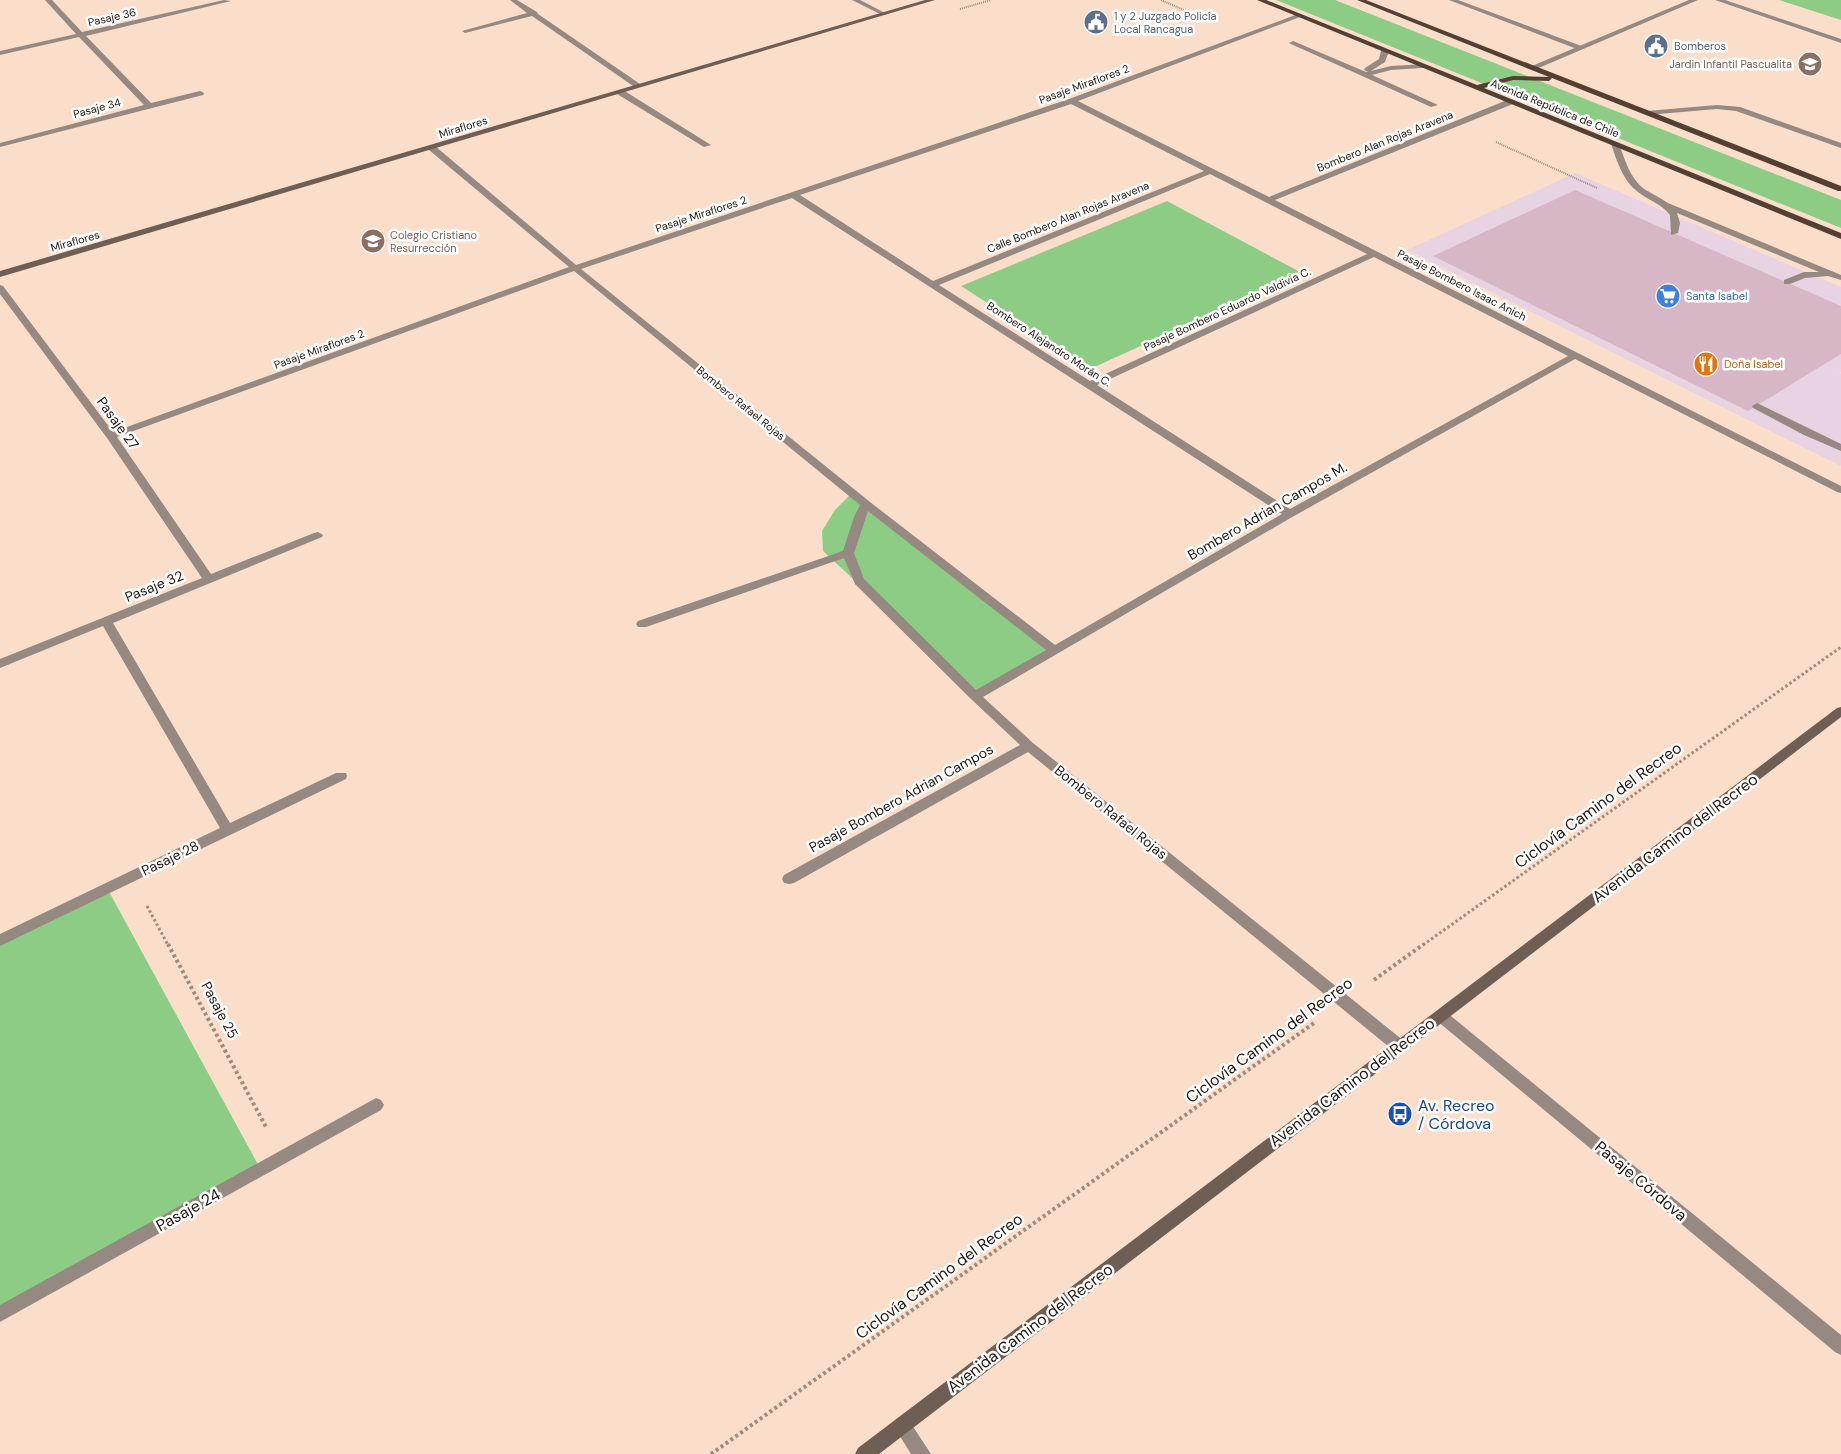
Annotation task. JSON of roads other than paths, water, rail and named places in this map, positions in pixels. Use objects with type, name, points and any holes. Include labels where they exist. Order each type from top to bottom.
[{"type":"main road","name":"Avenida República de Chile","points":[[1260,0],[1841,236]]},
{"type":"main road","points":[[1360,0],[1841,189]]},
{"type":"main road","points":[[1476,88],[1513,78],[1544,79],[1574,84]]},
{"type":"street","points":[[48,0],[149,106]]},
{"type":"street","points":[[513,0],[535,13],[639,86]]},
{"type":"street","points":[[855,0],[884,14]]},
{"type":"street","name":"Miraflores","points":[[0,274],[932,0]]},
{"type":"street","points":[[1452,0],[1580,48]]},
{"type":"street","points":[[1531,68],[1695,0]]},
{"type":"street","points":[[1718,0],[1841,41]]},
{"type":"street","name":"Pasaje 36","points":[[0,54],[228,1]]},
{"type":"street","points":[[465,31],[535,13]]},
{"type":"street","name":"Pasaje Miraflores 2","points":[[111,436],[576,268],[1072,101],[1298,16]]},
{"type":"street","points":[[1293,43],[1434,105]]},
{"type":"street","points":[[1364,74],[1382,60],[1385,51]]},
{"type":"street","points":[[1364,74],[1391,68],[1422,66]]},
{"type":"street","points":[[620,92],[708,145]]},
{"type":"street","name":"Pasaje 34","points":[[0,145],[200,93]]},
{"type":"street","name":"Pasaje Bombero Isaac Anich","points":[[1072,101],[1841,490]]},
{"type":"street","name":"Bombero Alan Rojas Aravena","points":[[1269,200],[1510,102]]},
{"type":"street","points":[[1647,113],[1702,108],[1737,109],[1841,146]]},
{"type":"street","points":[[1616,144],[1634,184],[1665,205],[1840,278]]},
{"type":"street","name":"Bombero Rafael Rojas","points":[[432,148],[866,504],[1055,651]]},
{"type":"street","name":"Calle Bombero Alan Rojas Aravena","points":[[933,284],[1211,171]]},
{"type":"street","name":"Bombero Alejandro Morán C.","points":[[794,195],[1290,514]]},
{"type":"street","points":[[1665,205],[1676,217],[1674,233]]},
{"type":"street","name":"Pasaje Bombero Eduardo Valdivia C.","points":[[1090,385],[1374,254]]},
{"type":"street","points":[[1787,282],[1804,275],[1815,274],[1840,278]]},
{"type":"street","name":"Pasaje 27","points":[[0,288],[111,436],[208,579]]},
{"type":"street","name":"Bombero Adrian Campos M.","points":[[975,696],[1290,514],[1576,355]]},
{"type":"street","points":[[1757,406],[1841,448]]},
{"type":"street","points":[[642,624],[848,553],[866,504]]},
{"type":"street","name":"Pasaje 32","points":[[0,664],[318,535]]},
{"type":"street","name":"Bombero Rafael Rojas","points":[[848,553],[859,581],[975,696],[1029,746],[1399,1046]]},
{"type":"street","points":[[106,621],[228,831]]},
{"type":"street","name":"Avenida Camino del Recreo","points":[[864,1454],[1841,711]]},
{"type":"street","name":"Pasaje Bombero Adrian Campos","points":[[789,879],[1029,746]]},
{"type":"street","name":"Pasaje 28","points":[[0,940],[341,776]]},
{"type":"street","name":"Pasaje Córdova","points":[[1441,1016],[1841,1346]]},
{"type":"street","name":"Pasaje 24","points":[[0,1314],[376,1105]]},
{"type":"street","points":[[902,1425],[922,1454]]},
{"type":"place","name":"1 y 2 Juzgado Policía Local Rancagua","points":[[1096,22]]},
{"type":"place","name":"Bomberos","points":[[1656,46]]},
{"type":"place","name":"Jardin Infantil Pascualita","points":[[1810,64]]},
{"type":"place","name":"Colegio Cristiano Resurrección","points":[[373,241]]},
{"type":"place","name":"Santa Isabel","points":[[1668,296]]},
{"type":"place","name":"Doña Isabel","points":[[1706,364]]},
{"type":"place","name":"Av. Recreo / Córdova","points":[[1400,1114]]}]
